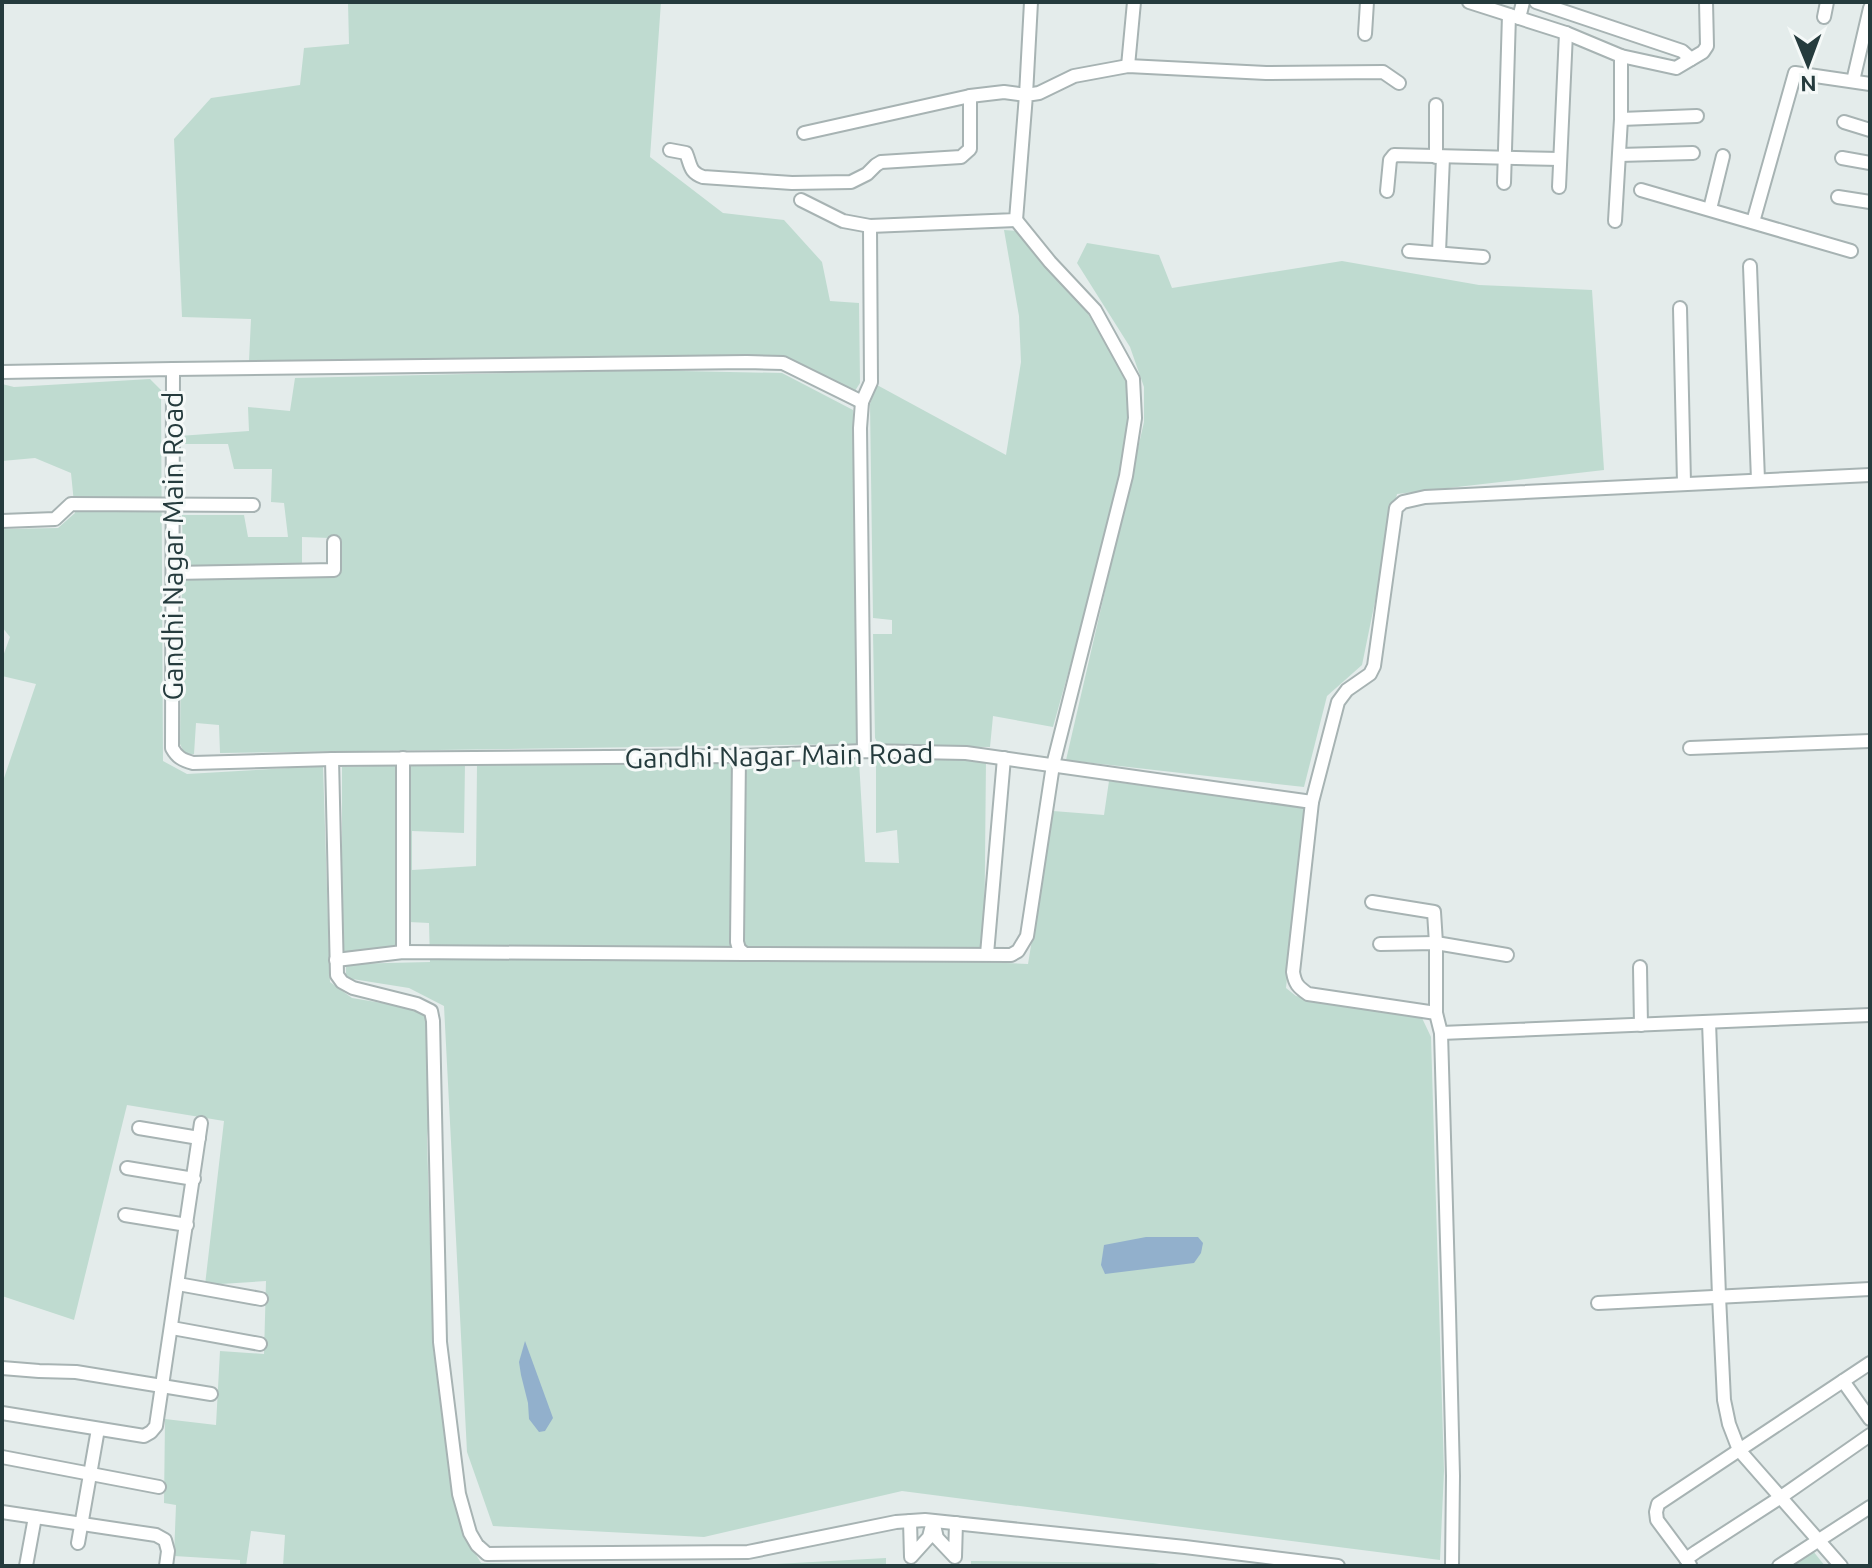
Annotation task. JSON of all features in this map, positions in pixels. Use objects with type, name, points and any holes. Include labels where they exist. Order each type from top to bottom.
[{"type":"street","points":[[336,960],[403,952],[1011,955],[1018,951],[1027,936],[1053,765],[1126,476],[1135,418],[1133,379],[1095,310],[1016,220],[1031,2]]},
{"type":"street","points":[[1128,66],[1134,2]]},
{"type":"street","points":[[1365,34],[1367,2]]},
{"type":"street","points":[[1469,2],[1566,33],[1621,56],[1676,68],[1703,52],[1707,46],[1706,2]]},
{"type":"street","points":[[1504,183],[1514,16],[1523,2]]},
{"type":"street","points":[[1536,2],[1682,51],[1691,59]]},
{"type":"street","points":[[1824,17],[1827,2]]},
{"type":"street","points":[[1853,81],[1870,8]]},
{"type":"street","points":[[1559,187],[1566,33]]},
{"type":"street","points":[[1615,221],[1621,56]]},
{"type":"street","points":[[804,133],[970,96],[1004,92],[1039,93],[1074,76],[1128,66],[1266,73],[1383,72],[1399,83]]},
{"type":"street","points":[[1753,222],[1795,73],[1870,84]]},
{"type":"street","points":[[670,150],[686,153],[689,166],[703,177],[792,183],[851,182],[881,162],[961,157],[970,149],[970,96]]},
{"type":"street","points":[[1436,105],[1440,157],[1439,252]]},
{"type":"street","points":[[1621,119],[1697,116]]},
{"type":"street","points":[[1844,122],[1870,130]]},
{"type":"street","points":[[1619,155],[1693,153]]},
{"type":"street","points":[[1387,191],[1390,160],[1394,155],[1560,159]]},
{"type":"street","points":[[1710,209],[1723,156]]},
{"type":"street","points":[[1842,158],[1870,163]]},
{"type":"street","points":[[1641,190],[1851,251]]},
{"type":"street","points":[[1838,197],[1870,202]]},
{"type":"street","points":[[801,200],[843,221],[870,226],[1016,220]]},
{"type":"street","points":[[864,751],[860,428],[862,402],[871,382],[870,226]]},
{"type":"street","points":[[1409,251],[1483,257]]},
{"type":"street","points":[[1750,266],[1758,480]]},
{"type":"street","points":[[1680,308],[1684,483]]},
{"type":"street","points":[[173,369],[783,363],[862,402]]},
{"type":"street","name":"Gandhi Nagar Main Road","points":[[2,372],[173,369],[172,748],[176,756],[184,761],[739,756],[864,751],[966,753],[1312,802]]},
{"type":"street","points":[[1436,1013],[1308,994],[1298,988],[1293,972],[1312,802],[1338,702],[1347,690],[1370,674],[1374,666],[1396,508],[1403,502],[1425,497],[1870,475]]},
{"type":"street","points":[[2,521],[55,519],[71,504],[253,505]]},
{"type":"street","points":[[173,573],[334,570],[334,542]]},
{"type":"street","points":[[1690,748],[1870,741]]},
{"type":"street","points":[[739,756],[737,942],[745,954]]},
{"type":"street","points":[[403,758],[403,952]]},
{"type":"street","points":[[987,954],[1004,758]]},
{"type":"street","points":[[332,759],[337,975],[353,988],[417,1004],[431,1011],[433,1021],[440,1342],[459,1494],[470,1533],[487,1554],[748,1552],[896,1522],[933,1521],[1338,1566]]},
{"type":"street","points":[[1372,902],[1434,912],[1436,1013],[1441,1033],[1449,1311],[1452,1566]]},
{"type":"street","points":[[1380,944],[1436,943],[1507,955]]},
{"type":"street","points":[[1640,967],[1641,1025]]},
{"type":"street","points":[[1441,1033],[1870,1015]]},
{"type":"street","points":[[1709,1022],[1724,1400],[1729,1424],[1739,1450],[1841,1566]]},
{"type":"street","points":[[2,1413],[144,1436],[156,1426],[201,1123]]},
{"type":"street","points":[[139,1128],[199,1138]]},
{"type":"street","points":[[127,1168],[194,1179]]},
{"type":"street","points":[[125,1215],[187,1225]]},
{"type":"street","points":[[178,1284],[261,1299]]},
{"type":"street","points":[[1598,1303],[1870,1289]]},
{"type":"street","points":[[172,1328],[260,1344]]},
{"type":"street","points":[[1870,1363],[1658,1504],[1657,1520],[1688,1563],[1870,1435]]},
{"type":"street","points":[[2,1368],[76,1372],[211,1394]]},
{"type":"street","points":[[1843,1381],[1870,1419]]},
{"type":"street","points":[[78,1543],[98,1429]]},
{"type":"street","points":[[2,1457],[159,1487]]},
{"type":"street","points":[[1779,1566],[1870,1507]]},
{"type":"street","points":[[2,1512],[156,1535],[165,1540],[168,1551],[166,1566]]},
{"type":"street","points":[[26,1566],[35,1517]]},
{"type":"street","points":[[910,1521],[910,1562]]},
{"type":"street","points":[[910,1562],[929,1537],[933,1521]]},
{"type":"street","points":[[933,1521],[937,1538],[955,1562]]},
{"type":"street","points":[[955,1562],[956,1523]]},
{"type":"green space","points":[[348,2],[661,2],[650,157],[723,213],[784,220],[822,262],[830,301],[859,303],[860,383],[853,394],[775,357],[249,361],[251,319],[182,317],[174,139],[211,98],[300,85],[304,48],[349,44]]},
{"type":"green space","points":[[1004,230],[1019,231],[1085,309],[1130,385],[1130,419],[1123,477],[1053,727],[993,716],[990,747],[882,746],[875,738],[873,634],[892,634],[892,620],[873,618],[870,404],[877,385],[1006,455],[1021,362],[1019,316]]},
{"type":"green space","points":[[1087,243],[1159,255],[1172,288],[1342,261],[1479,285],[1592,290],[1604,470],[1397,494],[1362,665],[1327,696],[1304,787],[1066,760],[1144,422],[1144,387],[1130,347],[1077,263]]},
{"type":"green space","points":[[636,370],[782,373],[853,410],[858,744],[220,753],[219,725],[196,723],[194,754],[185,754],[180,744],[182,577],[329,574],[330,538],[302,537],[302,568],[183,569],[182,515],[244,515],[248,537],[288,537],[284,503],[271,502],[272,469],[234,469],[228,444],[182,444],[179,436],[249,431],[248,407],[290,411],[295,378]]},
{"type":"green space","points":[[150,379],[161,390],[163,761],[187,774],[323,766],[330,982],[352,998],[418,1009],[428,1016],[431,1098],[427,1138],[433,1347],[453,1499],[462,1531],[481,1563],[672,1566],[283,1566],[285,1535],[251,1531],[246,1566],[240,1566],[240,1560],[174,1556],[176,1505],[164,1503],[165,1419],[216,1425],[220,1351],[264,1354],[266,1281],[205,1285],[224,1121],[127,1105],[74,1320],[2,1296],[2,784],[36,684],[2,676],[2,659],[10,637],[2,627],[2,529],[58,528],[75,513],[71,473],[35,458],[2,461],[2,384],[14,387]]},
{"type":"green space","points":[[986,759],[984,962],[1028,964],[1053,811],[1104,815],[1109,781],[1305,808],[1286,988],[1296,996],[1422,1018],[1431,1037],[1444,1471],[1440,1560],[902,1491],[704,1537],[493,1526],[467,1452],[444,1006],[409,988],[346,978],[346,964],[430,962],[429,923],[409,922],[409,946],[342,953],[342,767],[465,763],[464,833],[412,831],[412,870],[476,866],[477,765],[859,761],[865,862],[899,863],[897,830],[876,833],[876,760]]},
{"type":"green space","points":[[1813,1551],[1825,1566],[1791,1566]]},
{"type":"green space","points":[[886,1558],[886,1566],[740,1566]]},
{"type":"green space","points":[[971,1561],[1153,1563],[1172,1566],[971,1566]]},
{"type":"water","points":[[1146,1237],[1198,1237],[1203,1243],[1194,1263],[1105,1274],[1101,1265],[1104,1245]]},
{"type":"water","points":[[525,1341],[553,1418],[545,1431],[539,1432],[529,1419],[519,1362]]}]
